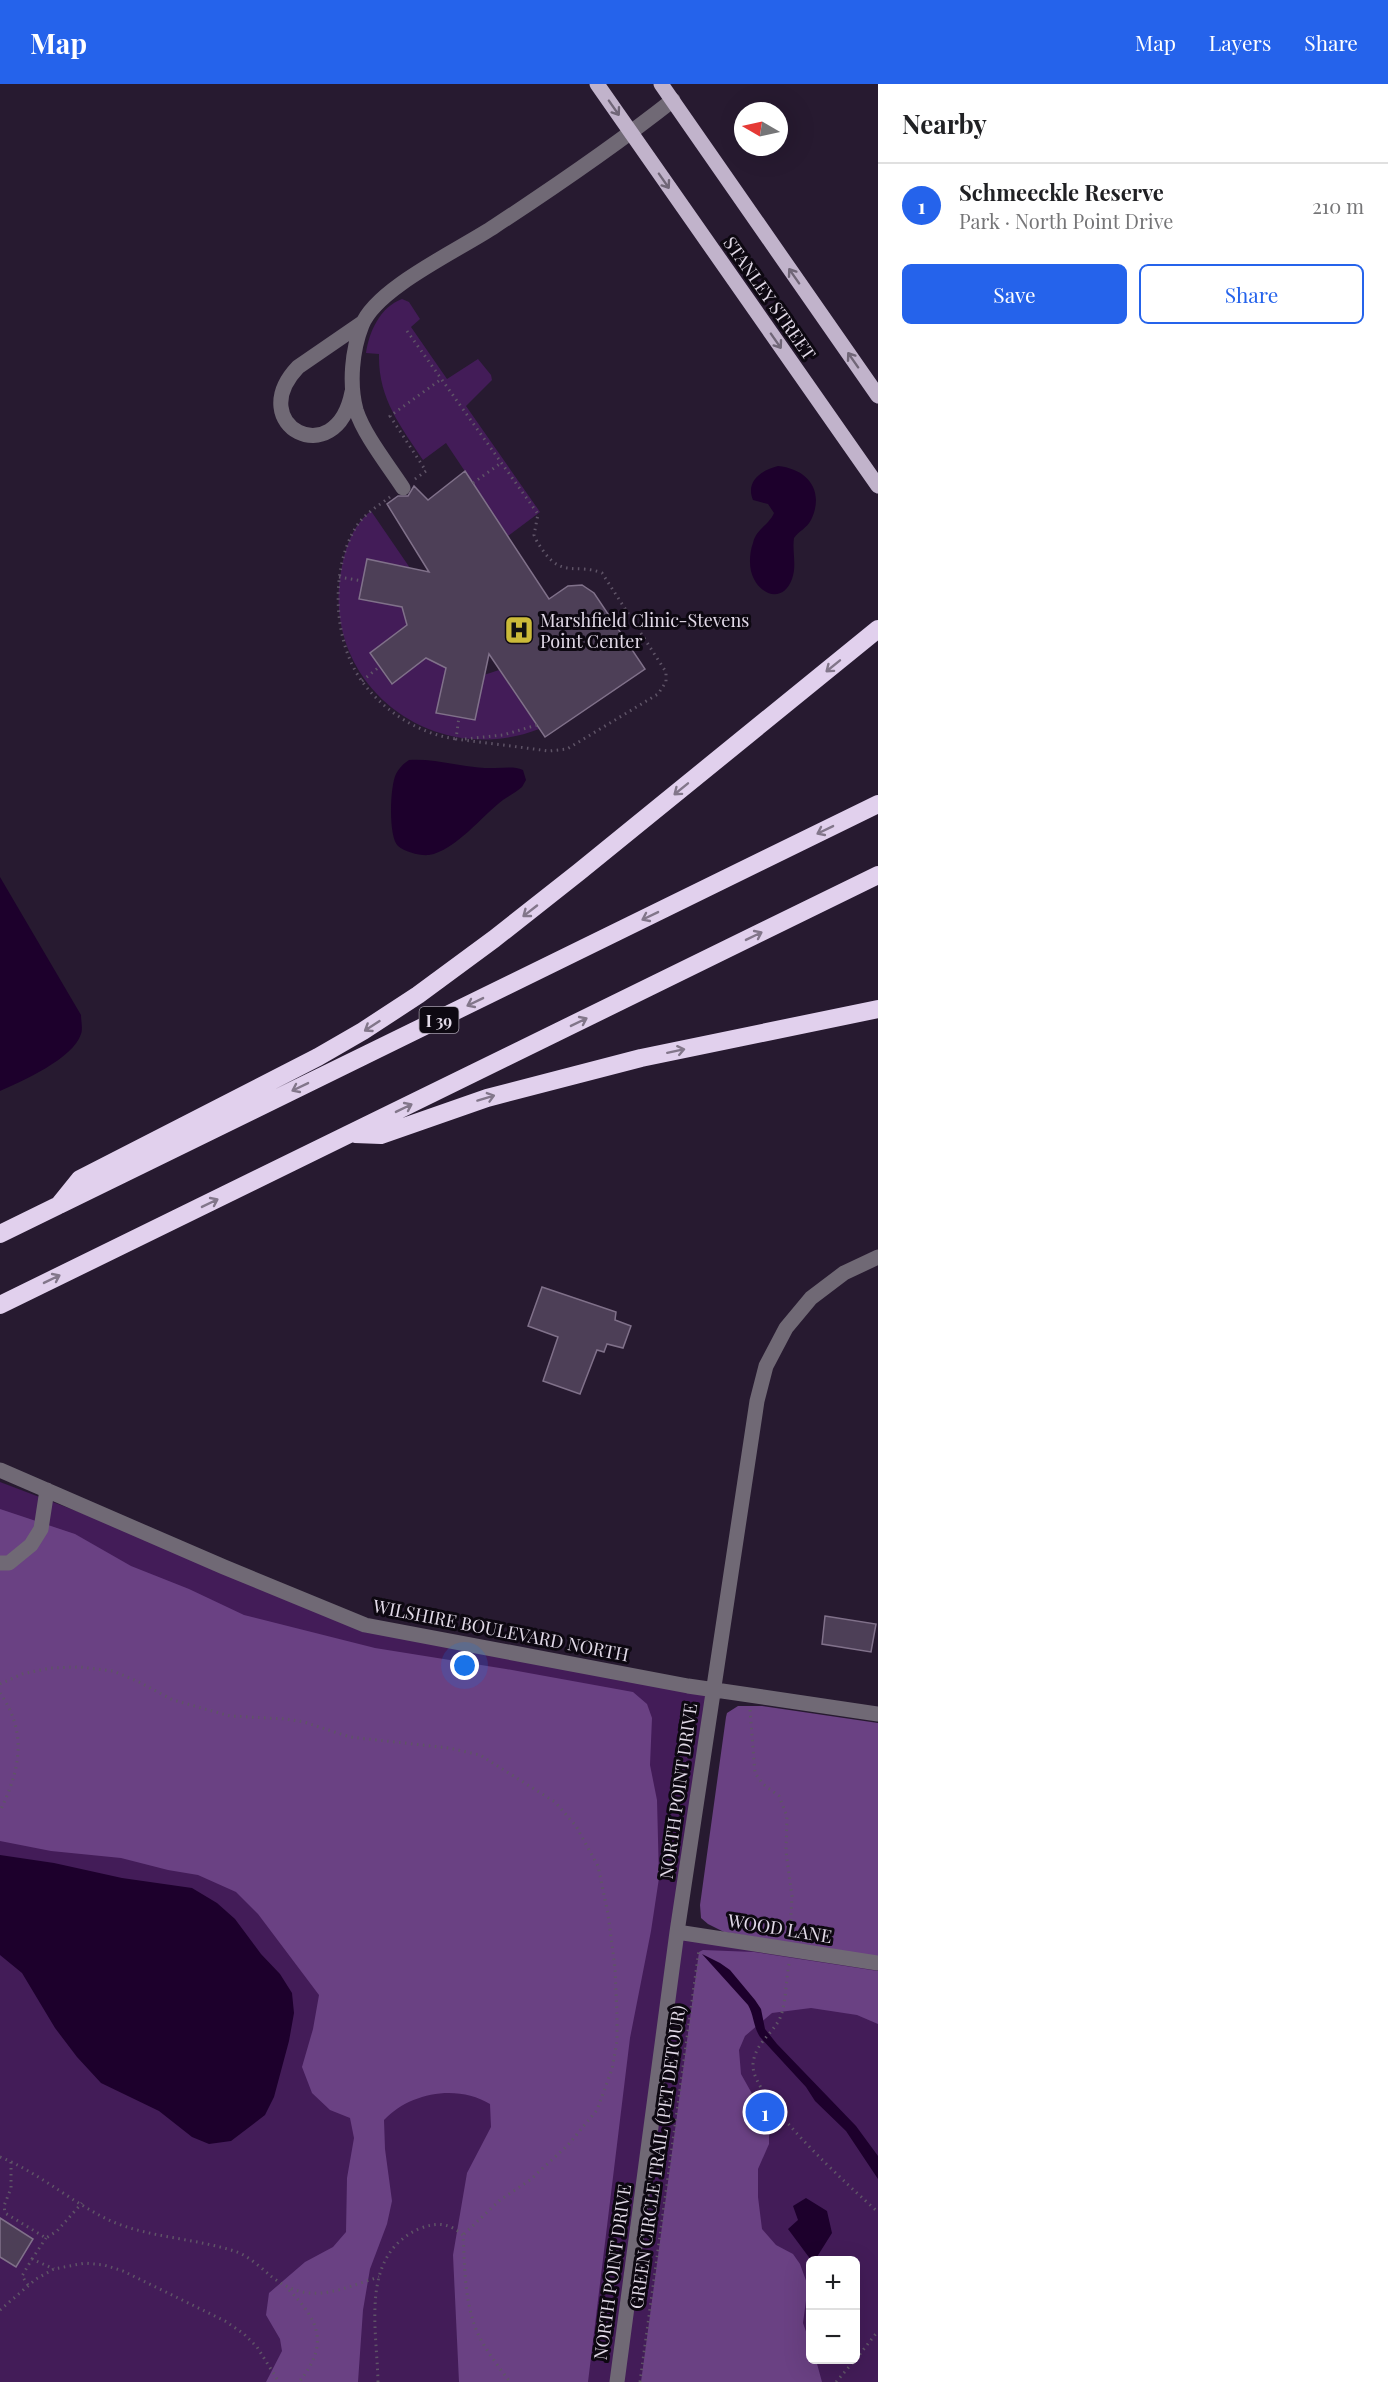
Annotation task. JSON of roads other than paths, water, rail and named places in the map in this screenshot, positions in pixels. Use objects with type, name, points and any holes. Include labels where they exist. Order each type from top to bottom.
[{"type":"highway","points":[[59,1205],[80,1179],[318,1057],[418,995],[571,879],[878,629]]},
{"type":"highway","name":"I 39","points":[[0,1234],[878,804]]},
{"type":"highway","points":[[0,1305],[878,875]]},
{"type":"highway","points":[[350,1134],[381,1135],[431,1116],[532,1085],[641,1058],[878,1009]]},
{"type":"main road","name":"STANLEY STREET","points":[[597,84],[878,486]]},
{"type":"main road","name":"STANLEY STREET","points":[[662,84],[878,396]]},
{"type":"street","points":[[363,323],[298,367],[291,375],[282,395],[284,418],[294,431],[313,436],[322,434],[340,421],[351,399],[354,355],[363,323],[371,308],[396,288],[495,226],[631,133],[673,100]]},
{"type":"street","points":[[353,386],[362,423],[403,488]]},
{"type":"street","name":"NORTH POINT DRIVE","points":[[617,2382],[677,1932],[757,1401],[766,1366],[786,1328],[811,1298],[844,1274],[878,1257]]},
{"type":"street","name":"WILSHIRE BOULEVARD NORTH","points":[[0,1470],[235,1572],[365,1625],[712,1689],[878,1714]]},
{"type":"street","points":[[0,1563],[9,1563],[31,1545],[41,1528],[47,1490]]},
{"type":"street","name":"WOOD LANE","points":[[677,1932],[878,1963]]},
{"type":"place","name":"Marshfield Clinic-Stevens Point Center","points":[[519,630]]},
{"type":"place","name":"Schmeeckle Reserve","points":[[765,2112]]}]
